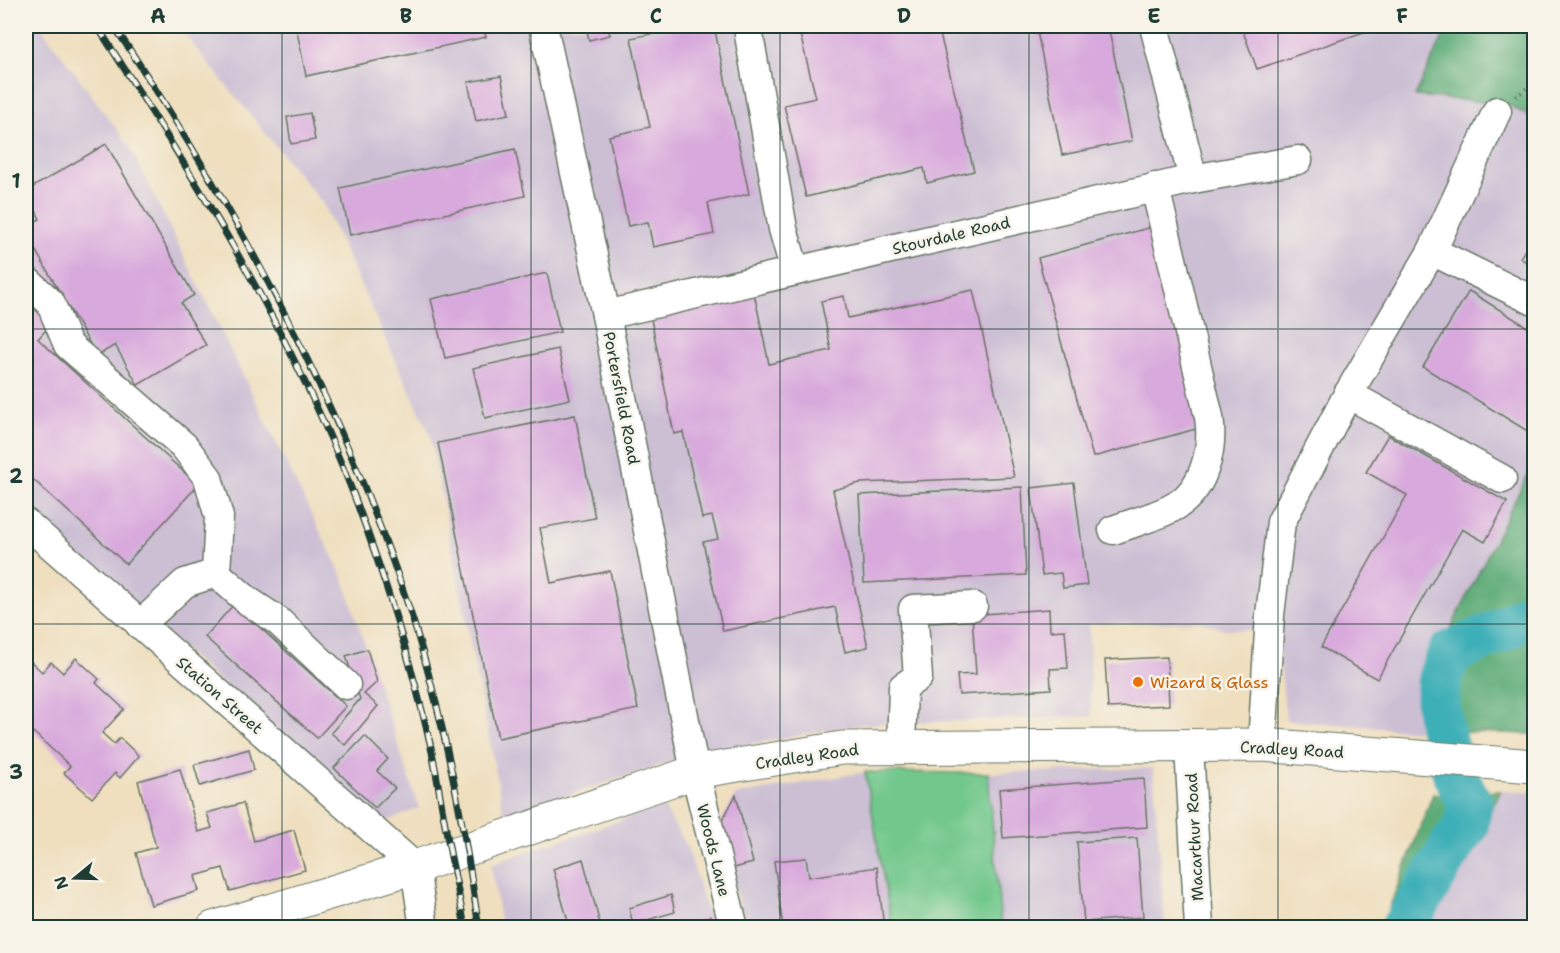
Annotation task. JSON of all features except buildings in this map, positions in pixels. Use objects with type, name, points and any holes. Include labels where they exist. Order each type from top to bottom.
[{"type":"main road","name":"Cradley Road","points":[[231,925],[415,867],[695,772],[842,748],[1262,745],[1521,765]]},
{"type":"street","name":"Portersfield Road","points":[[543,26],[606,315],[695,772]]},
{"type":"street","points":[[1155,26],[1193,179]]},
{"type":"street","points":[[749,35],[783,229],[795,271]]},
{"type":"street","points":[[1262,745],[1270,615],[1281,522],[1348,394],[1432,251],[1502,108]]},
{"type":"street","name":"Stourdale Road","points":[[606,315],[1155,187],[1298,159]]},
{"type":"street","points":[[1113,530],[1172,509],[1188,496],[1209,456],[1212,432],[1155,187]]},
{"type":"street","points":[[1432,251],[1534,301]]},
{"type":"street","points":[[26,280],[50,302],[68,345],[184,446],[208,478],[219,517],[216,573]]},
{"type":"street","points":[[1348,394],[1502,479]]},
{"type":"street","name":"Station Street","points":[[26,523],[415,867]]},
{"type":"street","points":[[140,625],[185,584],[216,573]]},
{"type":"street","points":[[216,573],[248,601],[278,621],[346,685]]},
{"type":"street","points":[[901,748],[903,687],[918,677],[913,609],[973,606]]},
{"type":"street","name":"Macarthur Road","points":[[1189,747],[1199,927]]},
{"type":"street","name":"Woods Lane","points":[[695,772],[734,927]]},
{"type":"street","points":[[415,867],[424,927]]},
{"type":"path","points":[[1502,108],[1534,82]]},
{"type":"shaded area","points":[[26,26],[40,26],[130,147],[343,578],[419,808],[380,824],[26,509]]},
{"type":"shaded area","points":[[178,26],[1448,26],[1416,96],[1507,104],[1534,119],[1534,462],[1426,678],[1421,731],[1286,720],[1277,632],[1223,629],[1203,622],[1089,624],[1091,716],[861,724],[700,753],[504,815],[430,434],[323,204]]},
{"type":"shaded area","points":[[1153,768],[1165,927],[1001,927],[988,773]]},
{"type":"shaded area","points":[[865,772],[892,927],[745,927],[719,826],[736,795]]},
{"type":"shaded area","points":[[1501,791],[1534,792],[1534,927],[1424,927]]},
{"type":"shaded area","points":[[663,806],[687,847],[712,927],[501,927],[491,864]]},
{"type":"green space","points":[[1448,26],[1534,26],[1534,119],[1507,104],[1415,96]]},
{"type":"green space","points":[[1534,462],[1534,734],[1421,731],[1426,678]]},
{"type":"green space","points":[[865,772],[988,773],[1001,927],[892,927]]},
{"type":"green space","points":[[1501,791],[1424,927],[1382,927],[1433,794]]},
{"type":"waterway","points":[[1403,928],[1453,844],[1466,827],[1470,803],[1456,775],[1441,726],[1438,694],[1443,669],[1450,653],[1506,628],[1534,611]]},
{"type":"railway","points":[[97,26],[237,253],[300,371],[328,431],[375,554],[414,679],[435,766],[465,928]]},
{"type":"railway","points":[[114,26],[203,166],[244,237],[283,310],[353,459],[411,614],[433,691],[467,849],[479,928]]},
{"type":"place","name":"Wizard & Glass","points":[[1138,682]]}]
